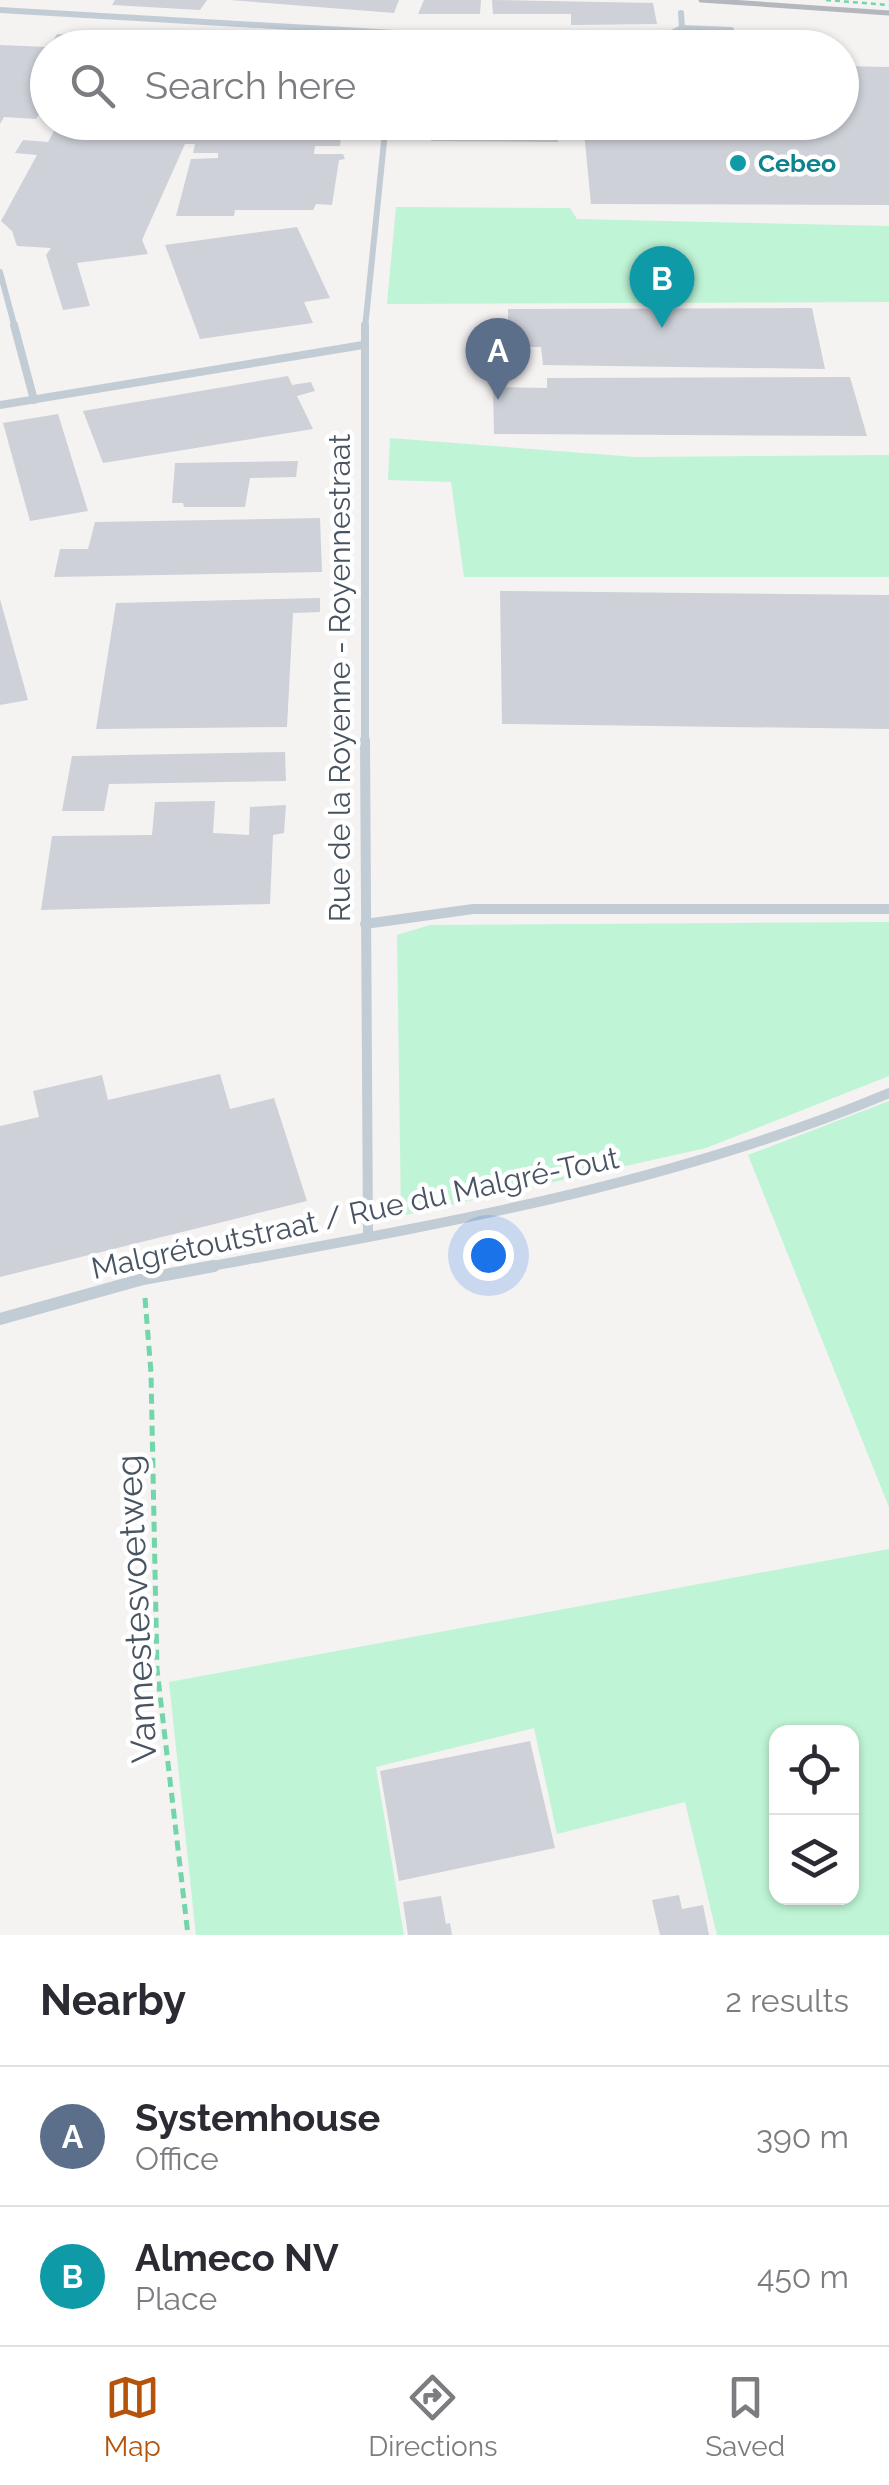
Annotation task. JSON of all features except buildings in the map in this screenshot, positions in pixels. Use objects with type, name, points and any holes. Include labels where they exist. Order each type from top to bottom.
[{"type":"street","points":[[0,10],[343,30]]},
{"type":"lane","points":[[682,13],[682,28]]},
{"type":"lane","points":[[674,30],[732,30]]},
{"type":"lane","name":"Rue de la Royenne - Royennestraat","points":[[368,1235],[363,345],[384,140]]},
{"type":"lane","points":[[0,272],[34,400]]},
{"type":"lane","points":[[0,406],[363,345]]},
{"type":"lane","points":[[366,924],[474,910],[889,909]]},
{"type":"lane","name":"Malgrétoutstraat / Rue du Malgré-Tout","points":[[0,1319],[143,1279],[516,1210],[629,1182],[808,1127],[889,1094]]},
{"type":"path","points":[[826,0],[889,4]]},
{"type":"path","name":"Vannestesvoetweg","points":[[143,1279],[150,1373],[158,1669],[188,1935]]},
{"type":"green space","points":[[396,207],[570,208],[577,219],[889,226],[889,302],[387,304]]},
{"type":"green space","points":[[390,438],[635,457],[889,455],[889,577],[464,577],[451,482],[388,480]]},
{"type":"green space","points":[[889,922],[889,1076],[706,1148],[401,1216],[397,935],[430,925]]},
{"type":"green space","points":[[889,1101],[889,1507],[748,1155]]},
{"type":"green space","points":[[889,1549],[889,1935],[717,1935],[685,1802],[557,1834],[534,1728],[376,1767],[404,1935],[196,1935],[169,1682]]},
{"type":"railway","points":[[701,0],[889,13]]},
{"type":"place","name":"Cebeo","points":[[738,163]]},
{"type":"place","name":"Almeco NV","points":[[662,328]]},
{"type":"place","name":"Systemhouse","points":[[498,400]]}]
